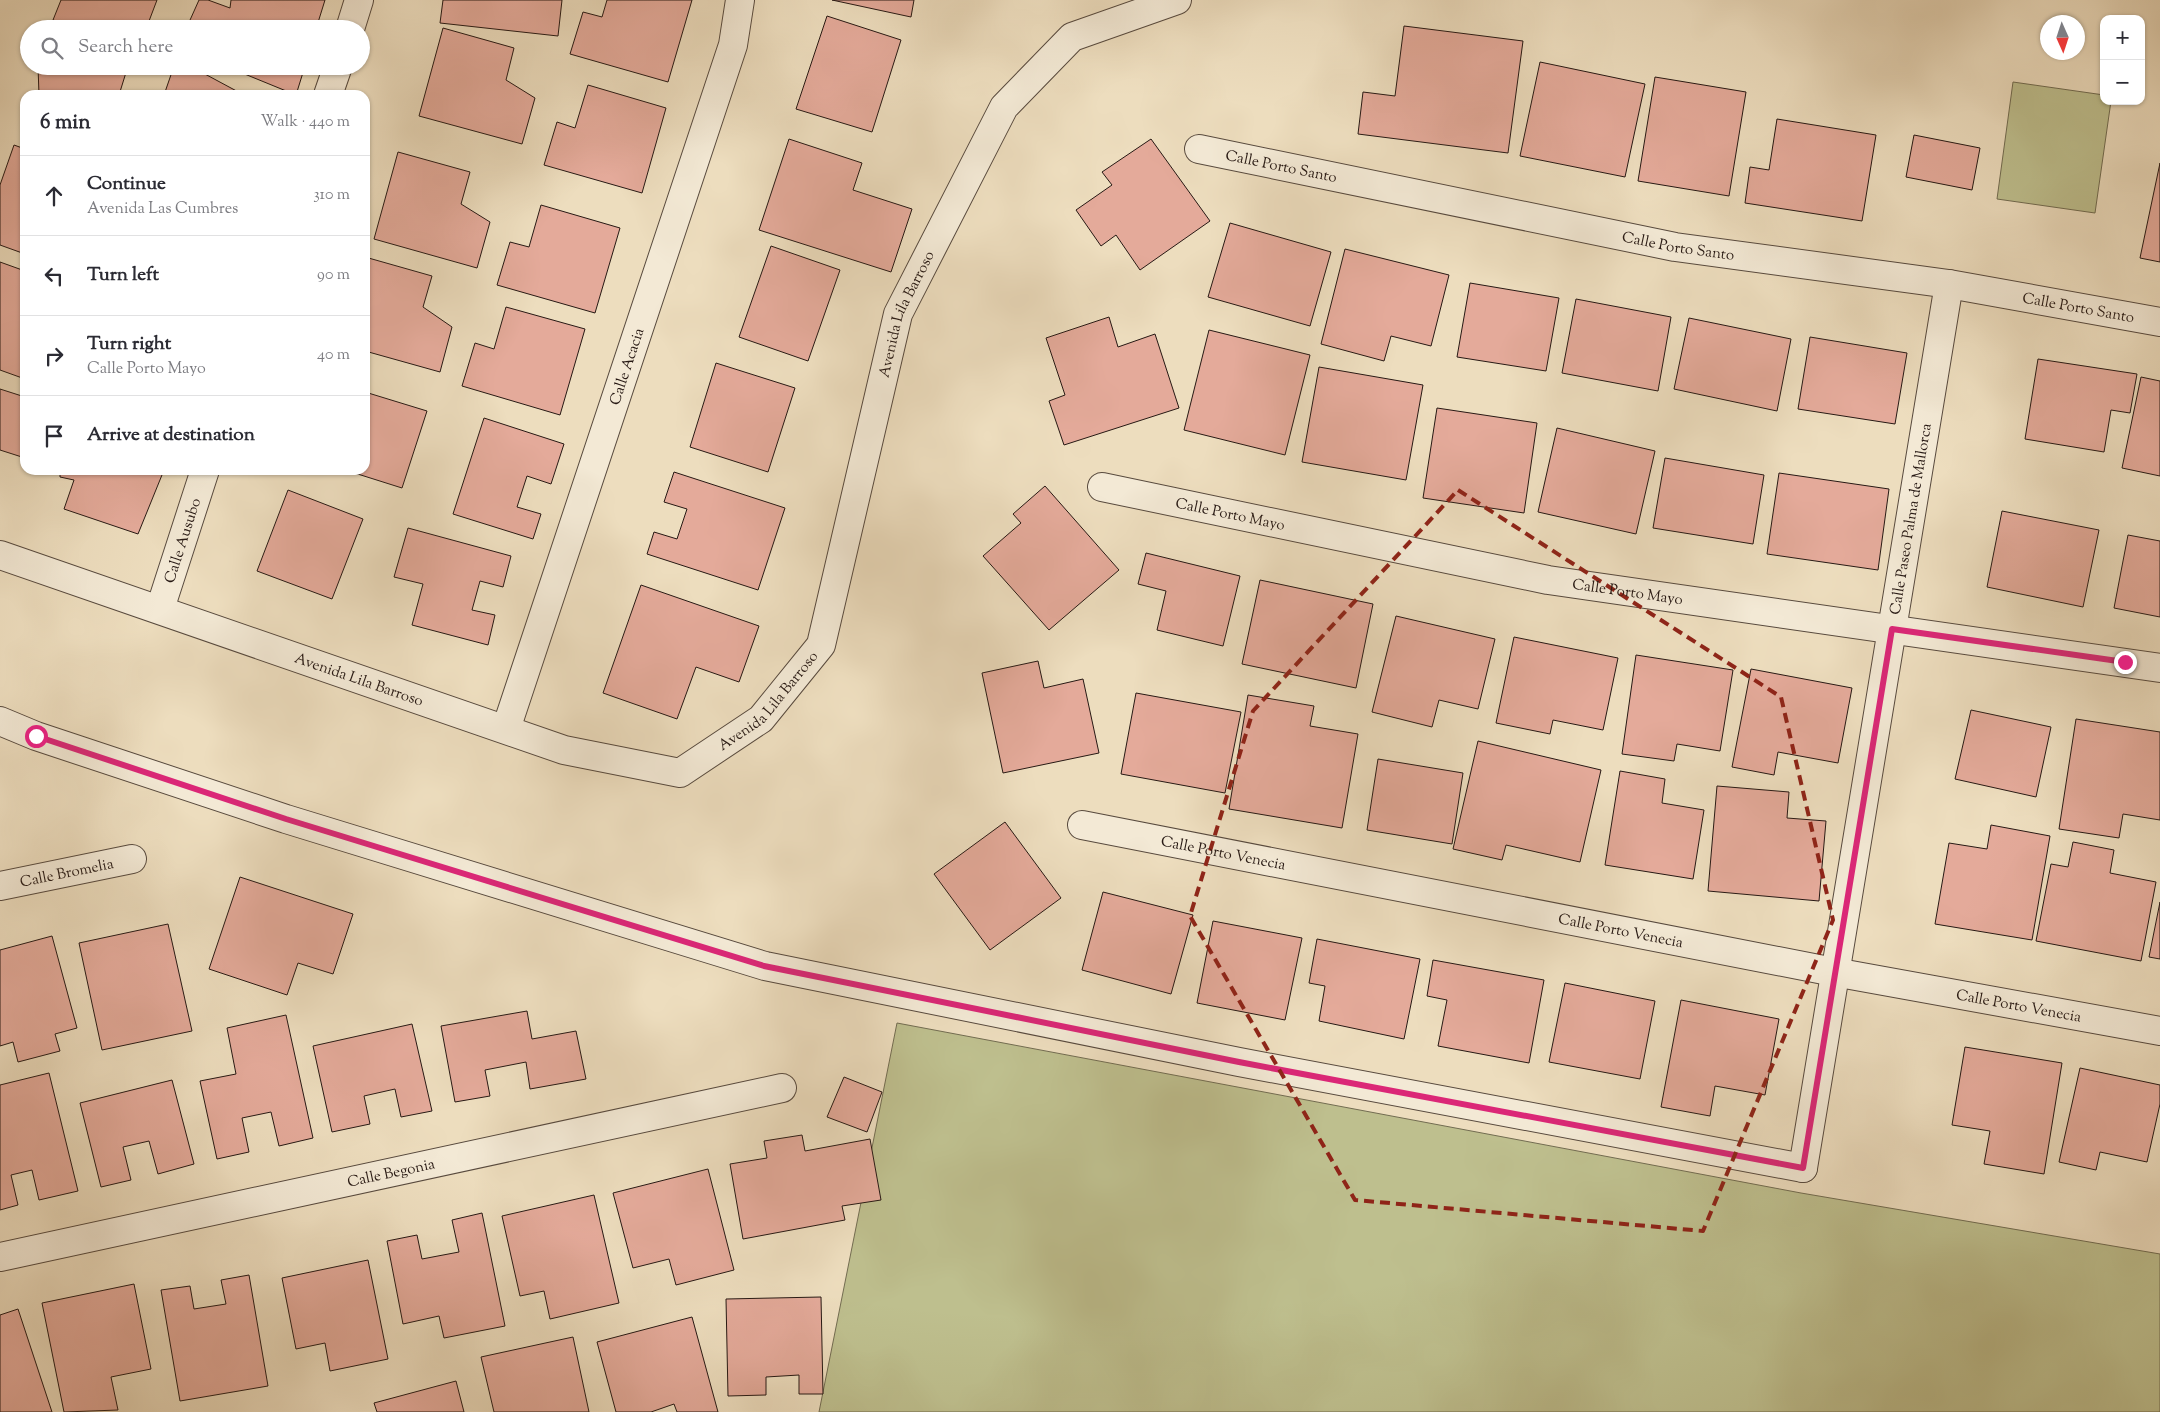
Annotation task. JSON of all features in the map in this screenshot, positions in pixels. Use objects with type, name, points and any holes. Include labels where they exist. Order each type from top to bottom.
[{"type":"street","points":[[353,20],[359,0]]},
{"type":"street","name":"Calle Acacia","points":[[506,730],[733,45],[740,0]]},
{"type":"street","name":"Avenida Lila Barroso","points":[[0,555],[564,750],[680,773],[761,719],[821,645],[898,314],[1004,107],[1072,37],[1177,0]]},
{"type":"street","points":[[330,90],[335,75]]},
{"type":"street","name":"Calle Porto Santo","points":[[1199,149],[1675,247],[1949,284],[2160,322]]},
{"type":"street","name":"Calle Paseo Palma de Mallorca","points":[[0,721],[36,736],[286,819],[764,966],[1239,1062],[1803,1168],[1949,284]]},
{"type":"street","name":"Calle Ausubo","points":[[160,609],[203,475]]},
{"type":"street","name":"Calle Porto Mayo","points":[[1102,487],[1548,580],[2160,668]]},
{"type":"street","name":"Calle Porto Venecia","points":[[1082,826],[1834,972],[2160,1031]]},
{"type":"street","name":"Calle Bromelia","points":[[0,886],[132,859]]},
{"type":"street","name":"Calle Begonia","points":[[0,1258],[782,1088]]},
{"type":"highlighted area","points":[[1458,490],[1781,697],[1833,920],[1703,1231],[1355,1200],[1190,916],[1253,711]]},
{"type":"green space","points":[[2013,82],[2100,94],[2100,105],[2110,105],[2095,213],[1997,199]]},
{"type":"green space","points":[[897,1023],[1801,1193],[2160,1254],[2160,1412],[819,1412]]},
{"type":"building","points":[[61,0],[157,0],[149,20],[53,20]]},
{"type":"building","points":[[199,0],[208,0],[230,8],[231,0],[325,0],[319,20],[190,20]]},
{"type":"building","points":[[443,0],[562,0],[558,36],[440,23]]},
{"type":"building","points":[[607,0],[692,0],[668,82],[570,54],[583,12],[602,17]]},
{"type":"building","points":[[832,0],[914,0],[911,17]]},
{"type":"building","points":[[827,16],[901,40],[872,132],[796,109]]},
{"type":"building","points":[[1404,26],[1523,41],[1508,153],[1358,134],[1363,92],[1395,96]]},
{"type":"building","points":[[443,28],[514,48],[506,80],[535,98],[522,144],[419,116]]},
{"type":"building","points":[[1540,62],[1645,84],[1625,177],[1520,156]]},
{"type":"building","points":[[38,75],[125,75],[121,90],[39,90]]},
{"type":"building","points":[[171,75],[207,75],[235,90],[166,90]]},
{"type":"building","points":[[247,75],[302,75],[298,90],[284,90]]},
{"type":"building","points":[[1655,77],[1746,92],[1729,196],[1638,181]]},
{"type":"building","points":[[588,85],[666,108],[642,193],[544,165],[557,122],[575,128]]},
{"type":"building","points":[[1777,119],[1876,135],[1862,221],[1745,203],[1750,167],[1769,170]]},
{"type":"building","points":[[1914,135],[1980,148],[1972,190],[1906,177]]},
{"type":"building","points":[[789,139],[862,163],[853,190],[912,209],[891,272],[759,230]]},
{"type":"building","points":[[1151,139],[1210,221],[1140,270],[1116,235],[1101,246],[1076,210],[1112,185],[1102,172]]},
{"type":"building","points":[[14,145],[20,147],[20,252],[0,245],[0,185]]},
{"type":"building","points":[[398,152],[470,172],[461,204],[490,222],[477,268],[374,239]]},
{"type":"building","points":[[2160,163],[2160,262],[2140,258]]},
{"type":"building","points":[[541,205],[620,228],[595,313],[497,285],[510,242],[529,247]]},
{"type":"building","points":[[1230,223],[1331,252],[1310,326],[1208,297]]},
{"type":"building","points":[[771,246],[840,270],[808,361],[739,337]]},
{"type":"building","points":[[1345,249],[1449,275],[1431,346],[1391,336],[1384,361],[1321,344]]},
{"type":"building","points":[[370,258],[432,276],[423,307],[452,327],[440,372],[370,352]]},
{"type":"building","points":[[0,262],[20,269],[20,377],[0,370]]},
{"type":"building","points":[[1470,283],[1559,298],[1546,371],[1457,357]]},
{"type":"building","points":[[1576,299],[1671,317],[1658,391],[1562,373]]},
{"type":"building","points":[[506,307],[585,329],[560,415],[462,386],[475,343],[494,349]]},
{"type":"building","points":[[1109,317],[1118,347],[1155,334],[1179,408],[1064,445],[1049,401],[1065,395],[1046,338]]},
{"type":"building","points":[[1689,318],[1791,339],[1777,411],[1674,389]]},
{"type":"building","points":[[1209,330],[1310,355],[1285,455],[1184,430]]},
{"type":"building","points":[[1810,337],[1907,353],[1895,424],[1798,409]]},
{"type":"building","points":[[2038,359],[2137,374],[2130,413],[2111,410],[2104,452],[2025,439]]},
{"type":"building","points":[[716,363],[795,388],[768,472],[690,447]]},
{"type":"building","points":[[1319,367],[1423,385],[1406,480],[1302,462]]},
{"type":"building","points":[[2141,377],[2160,381],[2160,476],[2122,468]]},
{"type":"building","points":[[0,389],[20,395],[20,456],[0,450]]},
{"type":"building","points":[[370,394],[427,411],[402,488],[361,475],[370,475]]},
{"type":"building","points":[[1437,408],[1537,423],[1524,513],[1423,498]]},
{"type":"building","points":[[484,418],[564,444],[551,484],[527,476],[517,507],[541,514],[533,539],[453,514]]},
{"type":"building","points":[[1557,428],[1655,451],[1636,534],[1538,512]]},
{"type":"building","points":[[1665,458],[1764,475],[1753,544],[1653,528]]},
{"type":"building","points":[[674,472],[785,508],[758,590],[647,554],[654,532],[677,539],[687,509],[664,502]]},
{"type":"building","points":[[1779,473],[1889,489],[1878,570],[1767,554]]},
{"type":"building","points":[[60,475],[162,475],[138,534],[64,509],[74,480],[60,477]]},
{"type":"building","points":[[1045,486],[1119,570],[1049,630],[983,556],[1021,523],[1013,514]]},
{"type":"building","points":[[288,490],[363,519],[332,599],[257,571]]},
{"type":"building","points":[[2002,511],[2099,530],[2083,607],[1987,587]]},
{"type":"building","points":[[408,528],[511,556],[503,587],[480,581],[472,610],[495,615],[488,645],[412,625],[423,584],[394,577]]},
{"type":"building","points":[[2128,535],[2160,541],[2160,617],[2114,608]]},
{"type":"building","points":[[1146,553],[1240,576],[1223,646],[1157,630],[1166,591],[1138,584]]},
{"type":"building","points":[[1260,580],[1373,604],[1356,688],[1242,664]]},
{"type":"building","points":[[641,585],[759,626],[739,682],[696,667],[677,719],[603,693]]},
{"type":"building","points":[[1396,616],[1495,639],[1478,709],[1439,700],[1432,727],[1372,712]]},
{"type":"building","points":[[1514,637],[1618,658],[1603,730],[1553,720],[1550,734],[1496,723]]},
{"type":"building","points":[[1636,655],[1733,670],[1720,751],[1677,744],[1674,761],[1622,754]]},
{"type":"building","points":[[1038,661],[1044,688],[1083,679],[1099,753],[1003,773],[982,673]]},
{"type":"building","points":[[1751,669],[1852,688],[1838,763],[1778,752],[1774,775],[1732,767]]},
{"type":"building","points":[[1136,693],[1241,712],[1225,793],[1121,774]]},
{"type":"building","points":[[1248,695],[1314,706],[1310,726],[1358,734],[1342,828],[1229,809]]},
{"type":"building","points":[[1971,710],[2051,727],[2036,797],[1955,779]]},
{"type":"building","points":[[2076,719],[2160,732],[2160,820],[2123,814],[2119,838],[2059,829]]},
{"type":"building","points":[[1478,741],[1601,770],[1580,862],[1506,845],[1502,860],[1453,849]]},
{"type":"building","points":[[1378,759],[1463,773],[1452,844],[1367,830]]},
{"type":"building","points":[[1620,771],[1665,779],[1662,803],[1704,810],[1693,879],[1605,865]]},
{"type":"building","points":[[1717,786],[1789,792],[1787,818],[1826,821],[1819,901],[1708,891]]},
{"type":"building","points":[[1005,822],[1061,898],[990,950],[934,874]]},
{"type":"building","points":[[1991,825],[2050,836],[2032,940],[1935,924],[1949,843],[1987,849]]},
{"type":"building","points":[[2073,842],[2114,850],[2110,873],[2156,882],[2141,961],[2036,941],[2051,864],[2068,867]]},
{"type":"building","points":[[240,877],[353,914],[333,974],[298,963],[287,995],[209,969]]},
{"type":"building","points":[[1103,892],[1193,915],[1171,994],[1082,970]]},
{"type":"building","points":[[2160,902],[2160,959],[2149,957]]},
{"type":"building","points":[[1213,921],[1302,938],[1285,1020],[1197,1003]]},
{"type":"building","points":[[168,924],[192,1031],[102,1050],[79,943]]},
{"type":"building","points":[[52,936],[77,1028],[55,1034],[60,1051],[18,1062],[13,1042],[0,1046],[0,950]]},
{"type":"building","points":[[1317,939],[1420,959],[1404,1039],[1319,1021],[1325,986],[1309,983]]},
{"type":"building","points":[[1433,960],[1544,980],[1529,1063],[1438,1046],[1447,1000],[1427,996]]},
{"type":"building","points":[[1565,983],[1655,1001],[1640,1079],[1549,1062]]},
{"type":"building","points":[[1681,1000],[1779,1019],[1765,1095],[1715,1086],[1710,1116],[1661,1107]]},
{"type":"building","points":[[527,1011],[532,1039],[576,1031],[586,1079],[530,1089],[526,1062],[485,1070],[490,1096],[455,1102],[441,1026]]},
{"type":"building","points":[[286,1015],[313,1138],[279,1146],[271,1112],[242,1118],[249,1152],[217,1159],[200,1081],[236,1074],[227,1028]]},
{"type":"building","points":[[412,1024],[432,1111],[401,1117],[395,1089],[364,1096],[370,1124],[332,1132],[313,1046]]},
{"type":"building","points":[[1965,1047],[2062,1063],[2044,1174],[1984,1164],[1990,1131],[1952,1125]]},
{"type":"building","points":[[2080,1068],[2160,1085],[2160,1104],[2147,1162],[2100,1152],[2096,1170],[2059,1162]]},
{"type":"building","points":[[49,1073],[78,1191],[39,1200],[32,1170],[11,1175],[18,1205],[0,1210],[0,1085]]},
{"type":"building","points":[[844,1077],[882,1092],[867,1132],[827,1117]]},
{"type":"building","points":[[172,1080],[194,1164],[158,1174],[149,1141],[123,1147],[131,1180],[101,1187],[80,1103]]},
{"type":"building","points":[[802,1135],[805,1151],[870,1139],[881,1200],[842,1206],[845,1220],[743,1239],[730,1164],[767,1158],[764,1141]]},
{"type":"building","points":[[708,1169],[734,1270],[676,1285],[669,1259],[633,1268],[613,1193]]},
{"type":"building","points":[[594,1195],[619,1303],[550,1319],[544,1291],[520,1296],[502,1216]]},
{"type":"building","points":[[482,1213],[505,1326],[444,1338],[439,1316],[403,1324],[387,1241],[417,1235],[422,1259],[459,1252],[452,1220]]},
{"type":"building","points":[[368,1260],[388,1359],[330,1371],[325,1343],[296,1349],[282,1278]]},
{"type":"building","points":[[249,1275],[268,1386],[180,1401],[161,1290],[190,1286],[194,1309],[226,1304],[221,1280]]},
{"type":"building","points":[[134,1284],[151,1369],[111,1377],[118,1410],[64,1412],[42,1303]]},
{"type":"building","points":[[821,1297],[823,1394],[799,1394],[799,1375],[766,1377],[766,1395],[728,1396],[726,1299]]},
{"type":"building","points":[[18,1309],[52,1412],[0,1412],[0,1315]]},
{"type":"building","points":[[692,1317],[718,1412],[677,1412],[674,1404],[651,1412],[616,1412],[597,1342]]},
{"type":"building","points":[[573,1337],[589,1412],[494,1412],[481,1357]]},
{"type":"building","points":[[456,1381],[464,1412],[377,1412],[374,1403]]},
{"type":"route","points":[[36,736],[286,819],[764,966],[1239,1062],[1803,1168],[1892,629],[2125,662]]}]
